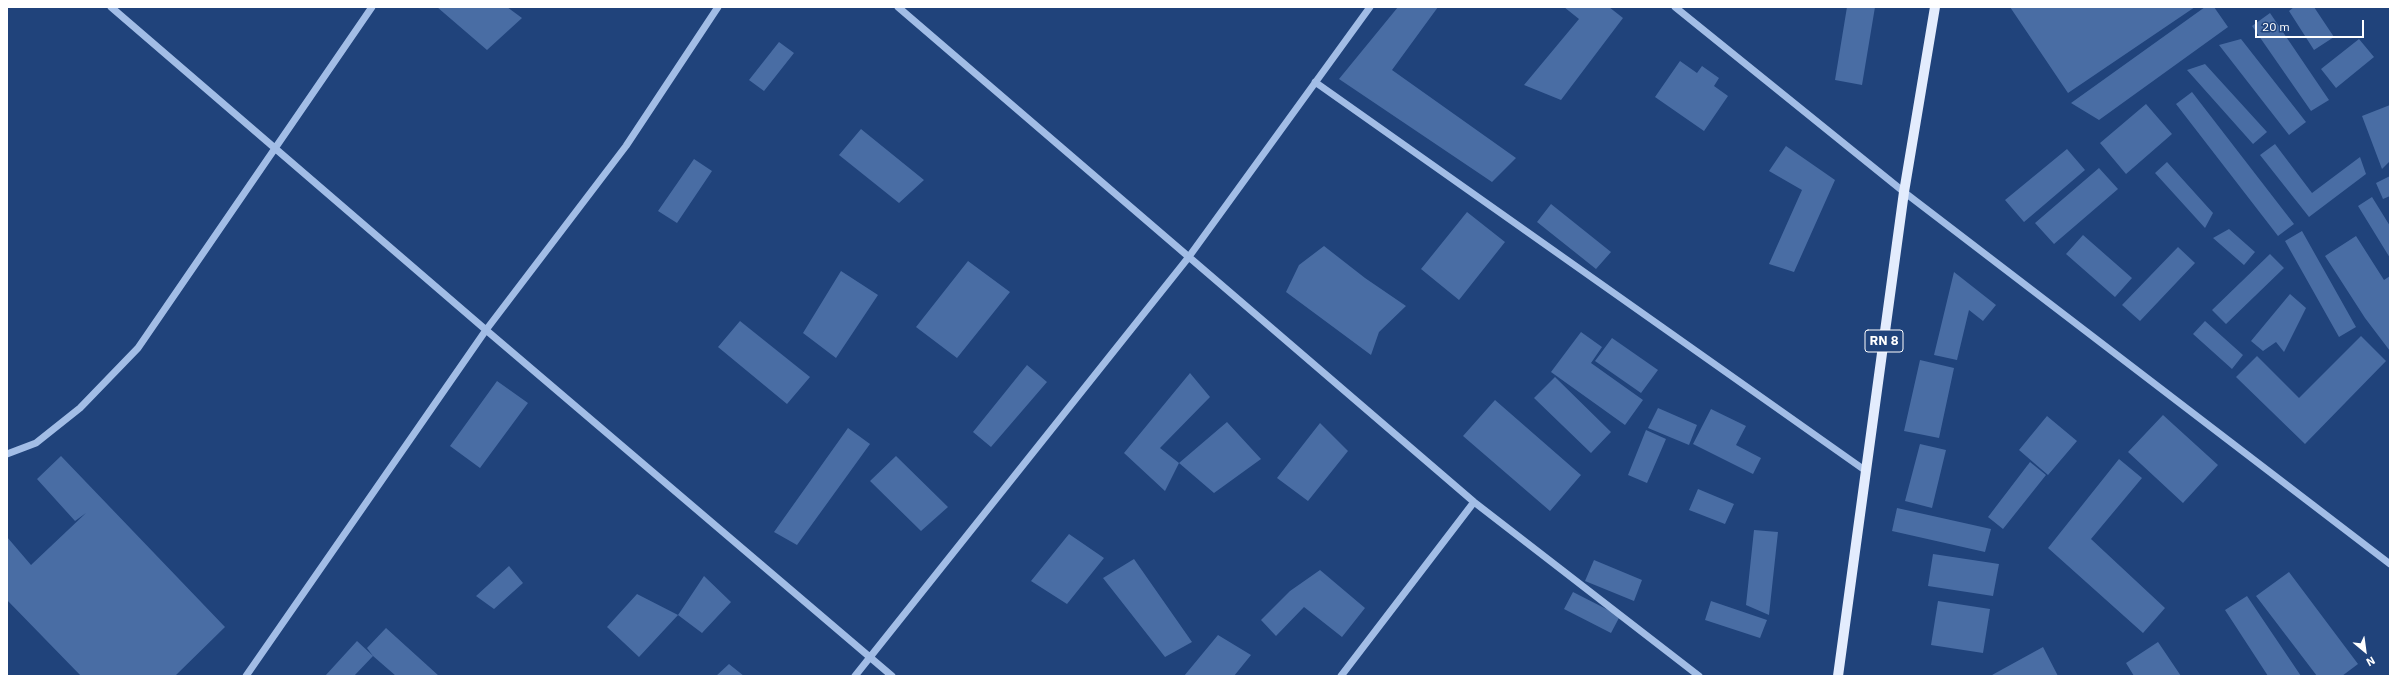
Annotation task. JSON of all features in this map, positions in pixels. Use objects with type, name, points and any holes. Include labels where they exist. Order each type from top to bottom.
[{"type":"main road","name":"RN 8","points":[[1838,676],[1904,192],[1935,7]]},
{"type":"street","points":[[111,7],[486,330],[871,656],[892,676]]},
{"type":"street","points":[[7,454],[36,443],[80,408],[138,348],[372,7]]},
{"type":"street","points":[[246,676],[486,330],[626,146],[718,7]]},
{"type":"street","points":[[898,7],[1188,258],[1474,502],[1699,676]]},
{"type":"street","points":[[855,676],[1188,258],[1370,7]]},
{"type":"street","points":[[1675,7],[1904,192],[2390,564]]},
{"type":"street","points":[[1315,82],[1866,471]]},
{"type":"street","points":[[1341,676],[1474,502]]},
{"type":"building","points":[[437,7],[507,7],[522,18],[487,50]]},
{"type":"building","points":[[1398,7],[1438,7],[1392,70],[1516,158],[1492,182],[1339,79]]},
{"type":"building","points":[[1564,7],[1609,7],[1623,18],[1561,100],[1524,85],[1579,19]]},
{"type":"building","points":[[1847,7],[1875,7],[1862,85],[1835,80]]},
{"type":"building","points":[[2010,7],[2195,7],[2068,93]]},
{"type":"building","points":[[2205,7],[2214,7],[2228,27],[2099,120],[2071,103]]},
{"type":"building","points":[[2294,7],[2314,7],[2334,37],[2314,50],[2289,11]]},
{"type":"building","points":[[2270,13],[2329,100],[2311,111],[2252,26]]},
{"type":"building","points":[[2241,39],[2306,122],[2289,135],[2219,45]]},
{"type":"building","points":[[2359,39],[2374,57],[2336,88],[2321,69]]},
{"type":"building","points":[[779,42],[794,53],[764,91],[749,80]]},
{"type":"building","points":[[1680,61],[1697,73],[1702,66],[1719,78],[1714,86],[1728,96],[1704,131],[1655,97]]},
{"type":"building","points":[[2205,64],[2267,132],[2253,144],[2187,70]]},
{"type":"building","points":[[2192,92],[2294,224],[2278,236],[2176,104]]},
{"type":"building","points":[[2146,104],[2172,134],[2126,174],[2100,143]]},
{"type":"building","points":[[2390,105],[2390,161],[2382,169],[2362,116]]},
{"type":"building","points":[[861,129],[924,180],[899,203],[839,155]]},
{"type":"building","points":[[2275,144],[2312,193],[2360,157],[2366,174],[2309,217],[2260,155]]},
{"type":"building","points":[[1786,146],[1835,180],[1794,272],[1769,264],[1802,190],[1769,171]]},
{"type":"building","points":[[2067,149],[2085,170],[2024,222],[2005,200]]},
{"type":"building","points":[[694,159],[712,171],[677,223],[658,211]]},
{"type":"building","points":[[2167,162],[2213,213],[2205,228],[2155,173]]},
{"type":"building","points":[[2099,168],[2118,189],[2054,244],[2035,223]]},
{"type":"building","points":[[2390,176],[2390,196],[2383,199],[2376,183]]},
{"type":"building","points":[[2372,197],[2390,226],[2390,258],[2358,206]]},
{"type":"building","points":[[1551,204],[1611,252],[1596,269],[1537,222]]},
{"type":"building","points":[[1467,212],[1505,242],[1459,300],[1421,269]]},
{"type":"building","points":[[2229,229],[2255,252],[2244,265],[2213,238]]},
{"type":"building","points":[[2302,231],[2356,327],[2339,337],[2285,241]]},
{"type":"building","points":[[2083,235],[2132,278],[2115,297],[2066,254]]},
{"type":"building","points":[[2356,236],[2384,280],[2390,276],[2390,351],[2365,318],[2325,256]]},
{"type":"building","points":[[1324,246],[1365,278],[1406,306],[1379,332],[1371,355],[1286,292],[1299,265]]},
{"type":"building","points":[[2178,247],[2195,263],[2140,321],[2122,305]]},
{"type":"building","points":[[2270,254],[2284,268],[2226,324],[2212,310]]},
{"type":"building","points":[[968,261],[1010,292],[957,358],[916,327]]},
{"type":"building","points":[[841,271],[878,295],[836,358],[803,333]]},
{"type":"building","points":[[1954,272],[1996,305],[1983,321],[1969,310],[1957,360],[1934,355]]},
{"type":"building","points":[[2290,294],[2306,308],[2284,352],[2276,342],[2263,351],[2251,341]]},
{"type":"building","points":[[740,321],[810,377],[787,404],[718,347]]},
{"type":"building","points":[[2205,321],[2243,355],[2232,369],[2193,334]]},
{"type":"building","points":[[1581,332],[1602,347],[1591,363],[1643,400],[1625,425],[1551,372]]},
{"type":"building","points":[[2361,336],[2386,361],[2305,444],[2236,377],[2257,356],[2299,398]]},
{"type":"building","points":[[1612,338],[1658,370],[1641,393],[1595,361]]},
{"type":"building","points":[[1920,360],[1954,368],[1939,438],[1904,431]]},
{"type":"building","points":[[1027,365],[1047,382],[991,447],[973,432]]},
{"type":"building","points":[[1190,373],[1210,397],[1160,448],[1179,463],[1165,491],[1124,453]]},
{"type":"building","points":[[1555,377],[1611,432],[1591,453],[1534,398]]},
{"type":"building","points":[[497,381],[528,403],[480,468],[450,446]]},
{"type":"building","points":[[1495,400],[1581,475],[1550,511],[1463,436]]},
{"type":"building","points":[[1658,408],[1697,425],[1689,445],[1648,428]]},
{"type":"building","points":[[1711,409],[1746,426],[1736,445],[1761,458],[1753,474],[1693,444]]},
{"type":"building","points":[[2163,415],[2218,465],[2183,503],[2128,452]]},
{"type":"building","points":[[2047,416],[2077,441],[2048,475],[2019,450]]},
{"type":"building","points":[[1227,422],[1261,459],[1214,493],[1179,463]]},
{"type":"building","points":[[1320,423],[1348,451],[1308,501],[1277,478]]},
{"type":"building","points":[[848,428],[870,444],[797,545],[774,532]]},
{"type":"building","points":[[1646,430],[1666,439],[1647,483],[1628,475]]},
{"type":"building","points":[[1920,444],[1946,450],[1932,508],[1905,501]]},
{"type":"building","points":[[61,456],[225,627],[175,676],[81,676],[7,600],[7,537],[31,565],[86,513],[75,521],[37,479]]},
{"type":"building","points":[[896,456],[948,507],[921,531],[870,481]]},
{"type":"building","points":[[2119,459],[2142,478],[2091,539],[2165,608],[2143,633],[2048,548]]},
{"type":"building","points":[[2030,462],[2046,475],[2003,529],[1988,517]]},
{"type":"building","points":[[1698,489],[1734,504],[1725,524],[1689,510]]},
{"type":"building","points":[[1897,508],[1991,529],[1985,552],[1892,531]]},
{"type":"building","points":[[1754,530],[1778,532],[1769,615],[1746,605]]},
{"type":"building","points":[[1069,534],[1104,558],[1067,604],[1031,581]]},
{"type":"building","points":[[1933,554],[1999,564],[1993,596],[1928,586]]},
{"type":"building","points":[[1134,559],[1192,642],[1165,657],[1103,578]]},
{"type":"building","points":[[1594,560],[1642,580],[1634,601],[1585,581]]},
{"type":"building","points":[[509,566],[523,583],[494,609],[476,596]]},
{"type":"building","points":[[1320,570],[1365,608],[1342,637],[1304,607],[1276,636],[1261,620],[1290,591]]},
{"type":"building","points":[[2289,572],[2358,664],[2342,676],[2317,676],[2256,596]]},
{"type":"building","points":[[704,576],[731,602],[702,633],[678,615]]},
{"type":"building","points":[[1573,592],[1620,616],[1611,633],[1564,609]]},
{"type":"building","points":[[637,594],[678,615],[639,657],[607,627]]},
{"type":"building","points":[[2247,596],[2301,676],[2268,676],[2225,610]]},
{"type":"building","points":[[1711,601],[1767,620],[1760,638],[1705,620]]},
{"type":"building","points":[[1938,601],[1990,609],[1983,653],[1931,645]]},
{"type":"building","points":[[386,628],[439,676],[396,676],[373,656],[367,648]]},
{"type":"building","points":[[1218,635],[1251,655],[1234,676],[1184,676]]},
{"type":"building","points":[[357,641],[373,656],[354,676],[325,676]]},
{"type":"building","points":[[2158,642],[2181,676],[2134,676],[2126,663]]},
{"type":"building","points":[[2043,647],[2058,676],[1992,676],[1992,675]]},
{"type":"building","points":[[729,664],[744,676],[716,676]]}]
